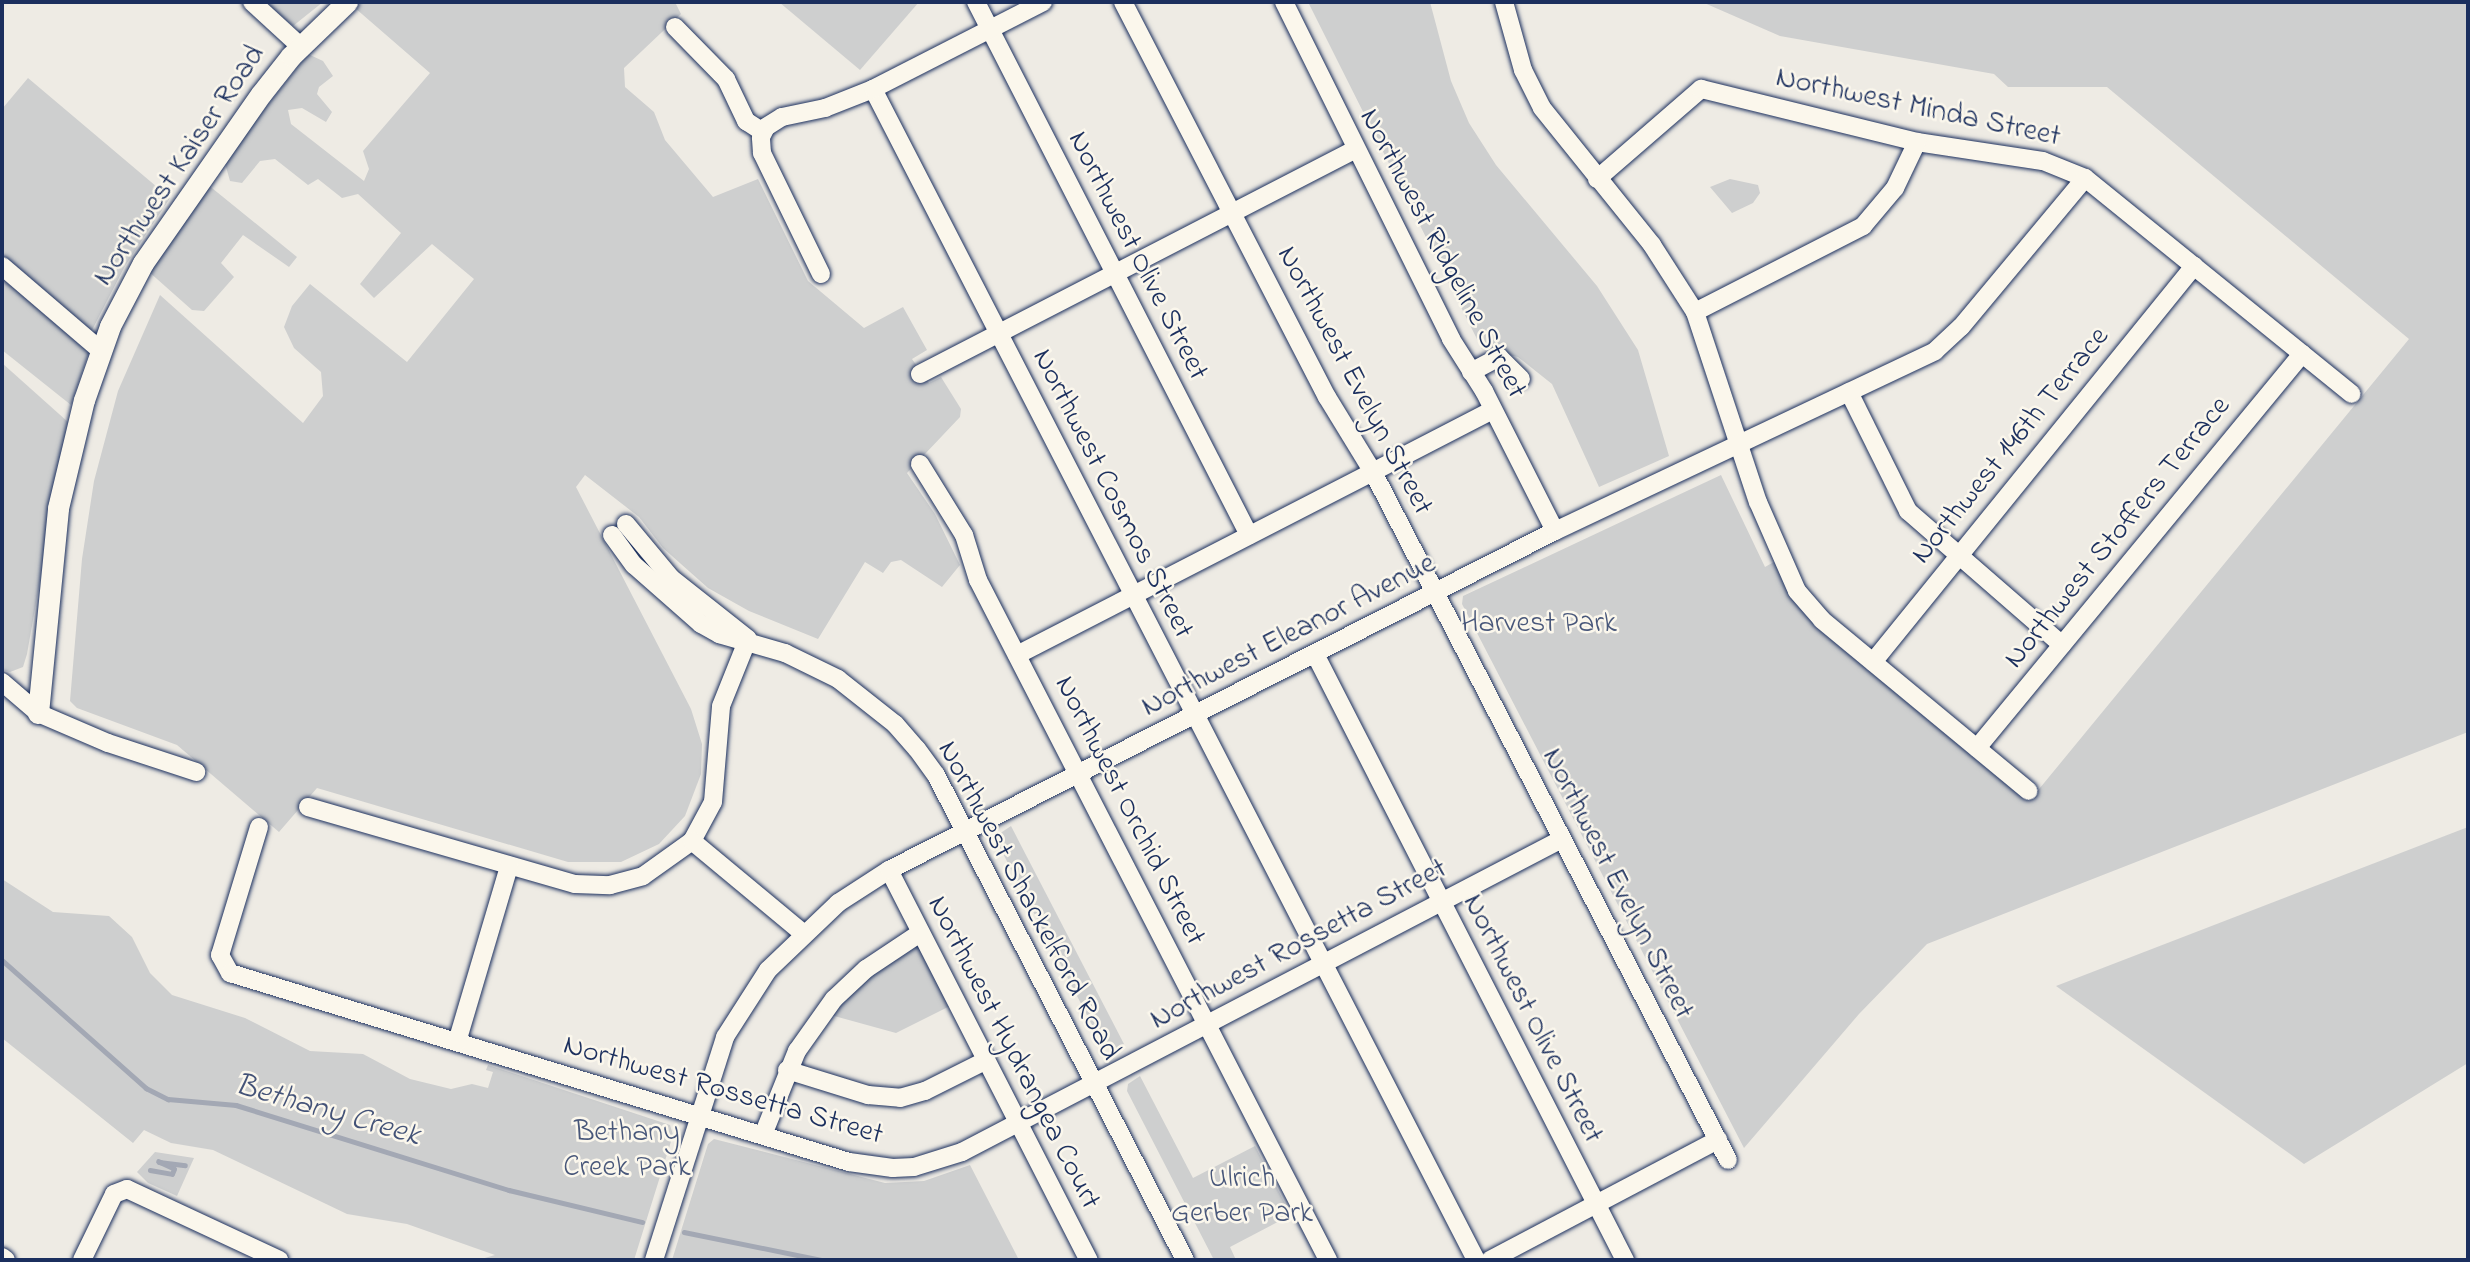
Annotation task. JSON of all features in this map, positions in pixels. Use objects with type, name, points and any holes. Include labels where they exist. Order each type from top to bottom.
[{"type":"main road","name":"Northwest Kaiser Road","points":[[38,713],[58,508],[101,351],[142,263],[261,94],[300,46],[347,2]]},
{"type":"street","points":[[252,2],[300,46]]},
{"type":"street","name":"Northwest Olive Street","points":[[976,2],[1249,535]]},
{"type":"street","points":[[821,274],[762,153],[763,132],[782,117],[825,108],[873,89],[1043,2]]},
{"type":"street","name":"Northwest Evelyn Street","points":[[1123,2],[1327,397],[1373,472],[1728,1160]]},
{"type":"street","name":"Northwest Ridgeline Street","points":[[1284,2],[1354,150],[1555,531]]},
{"type":"street","points":[[1504,2],[1530,89],[1597,179],[1653,245],[1695,312],[1739,446],[1781,559],[1797,591],[1822,620],[2029,791]]},
{"type":"street","points":[[675,27],[726,79],[746,121],[763,132]]},
{"type":"street","name":"Northwest Cosmos Street","points":[[873,89],[1476,1260]]},
{"type":"street","name":"Northwest Minda Street","points":[[1597,179],[1701,89],[1917,142],[2043,161],[2085,177],[2352,394]]},
{"type":"street","points":[[1695,312],[1863,226],[1895,188],[1917,142]]},
{"type":"street","points":[[920,374],[1354,150]]},
{"type":"street","name":"Northwest Eleanor Avenue","points":[[654,1260],[697,1116],[725,1037],[768,970],[803,933],[888,870],[966,833],[1555,531],[1935,351],[1965,322],[2085,177]]},
{"type":"street","points":[[2,266],[101,351]]},
{"type":"street","name":"Northwest 146th Terrace","points":[[1873,662],[2194,266]]},
{"type":"street","name":"Northwest Stoffers Terrace","points":[[1977,748],[2302,354]]},
{"type":"street","points":[[1471,372],[1499,356],[1521,379]]},
{"type":"street","points":[[1849,393],[1908,511],[1957,558],[2062,645]]},
{"type":"street","points":[[1017,654],[1493,410]]},
{"type":"street","name":"Northwest Orchid Street","points":[[920,464],[964,535],[975,575],[1328,1260]]},
{"type":"street","name":"Northwest Shackelford Road","points":[[619,529],[634,565],[680,608],[719,634],[748,639],[838,679],[895,724],[936,775],[1185,1260]]},
{"type":"street","points":[[308,807],[575,884],[610,885],[643,876],[692,841],[713,802],[721,706],[748,639]]},
{"type":"street","name":"Northwest Olive Street","points":[[1315,654],[1625,1260]]},
{"type":"street","points":[[2,682],[38,713],[108,743],[196,772]]},
{"type":"street","name":"Northwest Rossetta Street","points":[[258,827],[220,955],[225,969],[247,980],[849,1162],[903,1167],[940,1161],[1017,1123],[1562,839]]},
{"type":"street","points":[[692,841],[803,933]]},
{"type":"street","points":[[457,1042],[509,866]]},
{"type":"street","name":"Northwest Hydrangea Court","points":[[888,870],[1089,1260]]},
{"type":"street","points":[[763,1135],[787,1070],[835,999],[866,969],[920,933]]},
{"type":"street","points":[[787,1070],[868,1095],[900,1098],[925,1091],[985,1061]]},
{"type":"street","points":[[1490,1260],[1718,1140]]},
{"type":"street","points":[[82,1260],[114,1194],[127,1189],[279,1260]]},
{"type":"green space","points":[[265,2],[323,2],[293,26]]},
{"type":"green space","points":[[363,2],[675,2],[681,14],[624,68],[625,87],[654,112],[665,140],[713,197],[758,179],[808,281],[864,328],[903,307],[927,350],[912,359],[929,383],[941,377],[961,409],[960,417],[907,473],[935,514],[960,565],[942,587],[901,560],[891,562],[883,573],[865,562],[818,639],[749,611],[708,588],[663,548],[639,517],[585,475],[576,487],[691,709],[702,744],[701,774],[685,816],[659,844],[621,862],[568,862],[317,788],[279,832],[177,745],[77,708],[70,701],[82,559],[94,481],[118,391],[160,295],[303,423],[323,396],[321,372],[294,348],[284,327],[292,306],[310,284],[407,362],[474,279],[432,244],[374,298],[360,284],[401,233],[358,194],[342,198],[318,179],[308,185],[275,159],[260,161],[242,183],[230,181],[224,160],[308,54],[323,61],[333,76],[319,87],[317,94],[332,112],[326,122],[302,108],[288,110],[291,124],[364,181],[369,169],[363,151],[430,73],[355,8]]},
{"type":"green space","points":[[779,2],[919,2],[860,70]]},
{"type":"green space","points":[[1308,2],[1430,2],[1451,81],[1469,123],[1496,165],[1597,286],[1638,350],[1669,456],[1599,487],[1552,384],[1518,357],[1482,349]]},
{"type":"green space","name":"Harvest Park","points":[[1702,2],[2468,2],[2468,732],[1927,944],[1859,1014],[1744,1148],[1462,604],[1463,596],[1721,475],[1765,567],[1781,558],[1796,586],[2035,794],[2409,339],[2107,87],[2008,87],[1994,74],[1780,36]]},
{"type":"green space","points":[[28,78],[170,198],[125,266],[90,334],[2,261],[2,109]]},
{"type":"green space","points":[[1730,179],[1758,185],[1760,193],[1753,203],[1732,213],[1710,187]]},
{"type":"green space","points":[[207,184],[297,257],[289,267],[243,235],[221,263],[234,277],[204,311],[192,310],[148,271]]},
{"type":"green space","points":[[2,270],[90,349],[71,405],[2,350]]},
{"type":"green space","points":[[2,363],[68,422],[27,654],[23,667],[10,672],[2,670]]},
{"type":"green space","points":[[1011,826],[1124,1044],[1114,1049],[1102,1044],[997,842],[999,834]]},
{"type":"green space","points":[[2468,827],[2468,1063],[2304,1164],[2056,986]]},
{"type":"green space","name":"Bethany Creek Park","points":[[2,879],[53,912],[109,916],[132,937],[150,973],[172,995],[245,1018],[310,1051],[363,1054],[410,1079],[451,1089],[472,1084],[488,1088],[493,1072],[486,1070],[488,1065],[670,1125],[673,1135],[634,1260],[478,1260],[495,1255],[407,1224],[347,1214],[213,1150],[171,1143],[144,1130],[133,1143],[2,1038]]},
{"type":"green space","points":[[908,944],[920,945],[952,1005],[896,1033],[827,1014]]},
{"type":"green space","name":"Ulrich Gerber Park","points":[[1140,1076],[1193,1178],[1255,1146],[1291,1215],[1230,1247],[1236,1260],[1214,1260],[1127,1091],[1128,1084]]},
{"type":"green space","points":[[714,1139],[885,1183],[924,1181],[970,1165],[1019,1260],[672,1260],[708,1144]]},
{"type":"green space","points":[[155,1152],[194,1158],[177,1196],[148,1183],[137,1172]]},
{"type":"waterway","name":"Bethany Creek","points":[[2,960],[146,1088],[168,1099],[236,1105],[509,1190],[642,1222]]},
{"type":"waterway","points":[[150,1170],[172,1174],[174,1169],[159,1162],[185,1165]]},
{"type":"waterway","name":"Bethany Creek","points":[[684,1232],[822,1260]]}]
